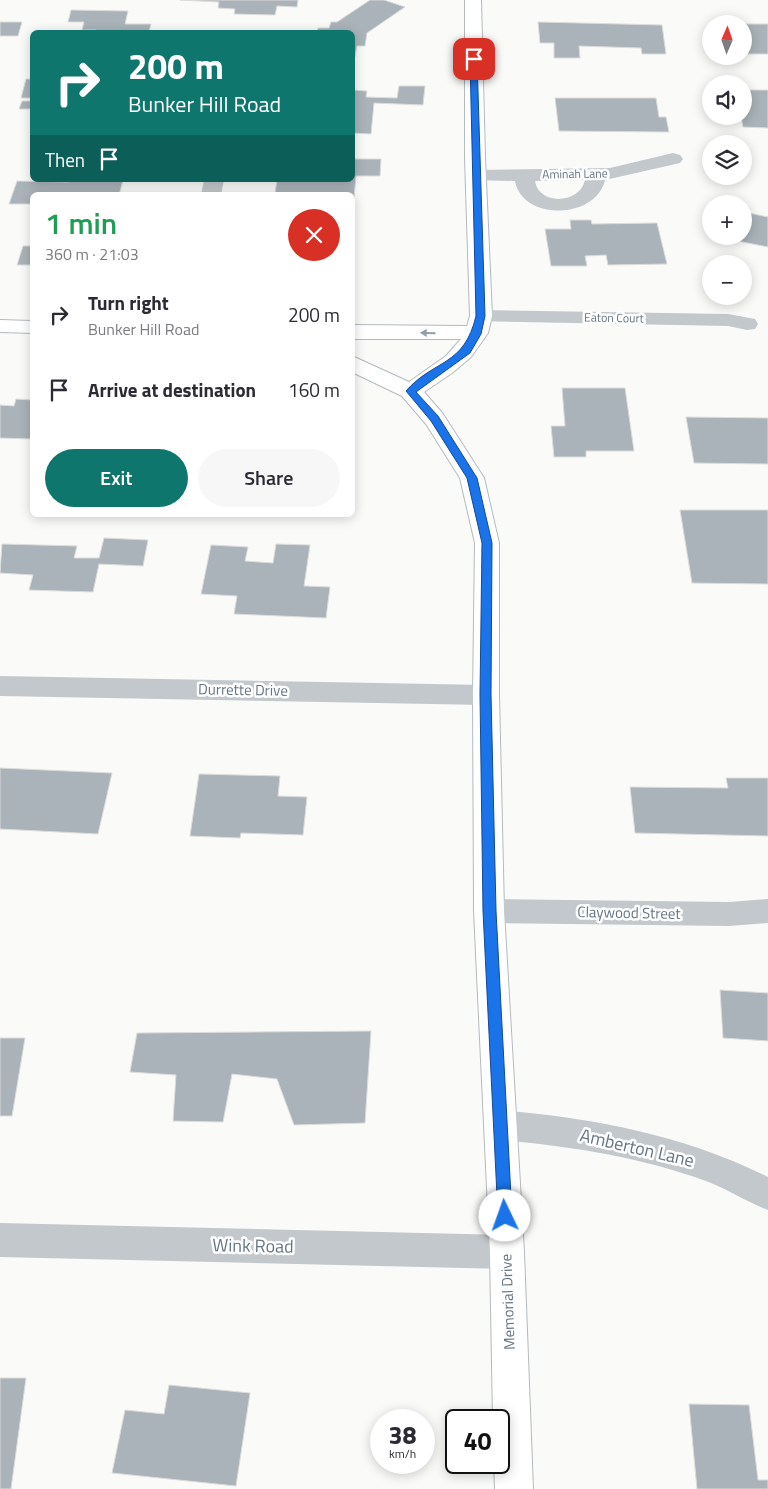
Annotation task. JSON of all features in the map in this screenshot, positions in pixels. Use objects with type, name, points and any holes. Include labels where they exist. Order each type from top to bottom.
[{"type":"street","points":[[410,391],[466,351],[479,325],[473,0]]},
{"type":"street","name":"Aminah Lane","points":[[476,176],[610,174],[673,158]]},
{"type":"street","points":[[524,175],[524,186],[531,196],[545,203],[566,205],[583,200],[592,192],[596,175]]},
{"type":"street","name":"Eaton Court","points":[[479,325],[728,320],[746,324]]},
{"type":"street","points":[[355,332],[479,325]]},
{"type":"street","points":[[0,326],[30,327]]},
{"type":"street","name":"Memorial Drive","points":[[355,364],[410,391],[435,419],[472,478],[487,543],[486,694],[489,911],[507,1252],[514,1489]]},
{"type":"street","name":"Durrette Drive","points":[[0,686],[486,694]]},
{"type":"street","name":"Claywood Street","points":[[489,911],[729,914],[768,911]]},
{"type":"street","name":"Amberton Lane","points":[[500,1125],[551,1129],[627,1143],[704,1164],[768,1194]]},
{"type":"street","name":"Wink Road","points":[[0,1240],[507,1252]]},
{"type":"building","points":[[180,0],[298,0],[297,7],[277,6],[275,15],[234,14],[235,9],[218,8],[219,2]]},
{"type":"building","points":[[370,0],[384,0],[405,7],[367,33],[365,46],[357,46],[355,56],[355,30],[318,30],[318,28],[329,28],[331,22],[337,22]]},
{"type":"building","points":[[71,10],[128,11],[125,24],[151,24],[150,30],[82,30],[84,22],[68,22]]},
{"type":"building","points":[[0,22],[22,22],[18,36],[0,36]]},
{"type":"building","points":[[538,22],[662,25],[666,54],[642,54],[641,48],[579,46],[580,58],[554,58],[554,43],[540,43]]},
{"type":"building","points":[[752,24],[768,24],[768,54],[752,54]]},
{"type":"building","points":[[26,79],[30,79],[30,98],[21,98]]},
{"type":"building","points":[[399,86],[425,86],[423,105],[374,103],[371,134],[355,133],[355,90],[367,91],[366,97],[397,98]]},
{"type":"building","points":[[752,90],[768,90],[768,128],[743,127],[743,125],[752,125]]},
{"type":"building","points":[[555,98],[656,98],[659,117],[666,117],[669,132],[559,131]]},
{"type":"building","points":[[22,101],[30,101],[30,109],[19,109]]},
{"type":"building","points":[[355,159],[381,159],[380,176],[356,176],[355,192],[275,192],[277,182],[355,182]]},
{"type":"building","points":[[17,181],[122,182],[120,192],[30,192],[30,204],[9,204]]},
{"type":"building","points":[[752,214],[768,217],[768,247],[752,244]]},
{"type":"building","points":[[570,220],[591,220],[592,224],[657,223],[667,264],[608,265],[606,255],[585,256],[587,266],[551,266],[545,229],[571,229]]},
{"type":"building","points":[[23,246],[30,246],[30,265],[17,265]]},
{"type":"building","points":[[562,388],[625,388],[634,451],[586,451],[586,457],[554,457],[551,426],[565,426]]},
{"type":"building","points":[[16,399],[30,400],[30,439],[0,438],[0,405],[14,406]]},
{"type":"building","points":[[686,417],[768,418],[768,464],[694,463]]},
{"type":"building","points":[[680,510],[768,510],[768,584],[692,583]]},
{"type":"building","points":[[104,538],[148,540],[143,566],[99,564],[93,592],[29,590],[33,575],[0,573],[2,544],[77,546],[74,558],[99,558]]},
{"type":"building","points":[[276,544],[310,545],[304,586],[330,587],[326,618],[234,614],[237,596],[201,594],[211,545],[248,547],[245,561],[273,563]]},
{"type":"building","points":[[0,768],[112,773],[98,834],[0,829]]},
{"type":"building","points":[[199,774],[280,776],[278,796],[307,797],[303,835],[241,833],[240,838],[190,836]]},
{"type":"building","points":[[726,778],[768,778],[768,836],[635,833],[630,787],[728,788]]},
{"type":"building","points":[[720,990],[768,993],[768,1041],[723,1038]]},
{"type":"building","points":[[371,1031],[365,1123],[294,1125],[277,1079],[232,1074],[223,1122],[173,1121],[176,1075],[130,1072],[137,1033]]},
{"type":"building","points":[[0,1038],[25,1038],[12,1116],[0,1116]]},
{"type":"building","points":[[0,1378],[26,1378],[11,1489],[0,1489]]},
{"type":"building","points":[[169,1385],[250,1393],[236,1486],[112,1473],[125,1410],[164,1414]]},
{"type":"building","points":[[689,1404],[749,1405],[758,1480],[768,1480],[768,1489],[697,1489]]},
{"type":"route","points":[[474,59],[475,158],[481,316],[477,334],[466,351],[449,366],[410,391],[435,419],[472,478],[487,543],[486,694],[489,911],[505,1216]]}]
